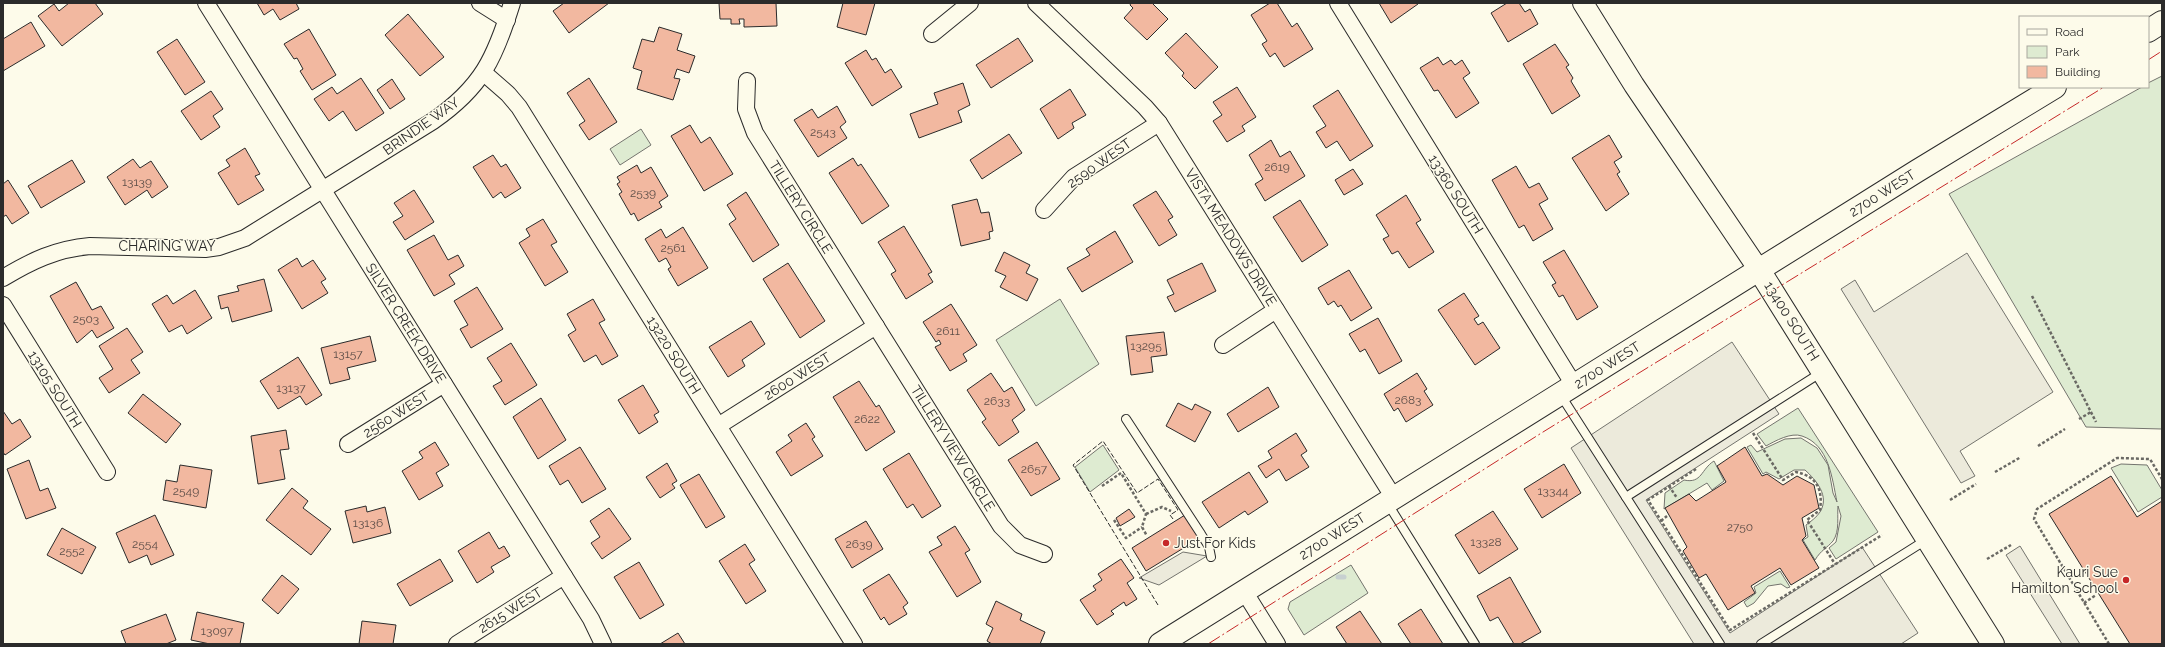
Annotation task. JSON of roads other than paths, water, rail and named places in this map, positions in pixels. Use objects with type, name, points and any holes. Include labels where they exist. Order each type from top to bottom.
[{"type":"main road","points":[[2149,29],[2162,22]]},
{"type":"main road","name":"2700 WEST","points":[[1160,644],[1917,171],[2053,88]]},
{"type":"main road","name":"13400 SOUTH","points":[[1759,270],[1993,644]]},
{"type":"street","name":"SILVER CREEK DRIVE","points":[[206,3],[591,619],[603,644]]},
{"type":"street","points":[[480,3],[507,20]]},
{"type":"street","name":"BRINDIE WAY","points":[[323,190],[448,111],[461,100],[484,73],[501,39],[512,3]]},
{"type":"street","points":[[932,34],[970,3]]},
{"type":"street","name":"VISTA MEADOWS DRIVE","points":[[1036,3],[1145,107],[1159,123],[1276,310],[1390,500]]},
{"type":"street","name":"13360 SOUTH","points":[[1338,3],[1567,389]]},
{"type":"street","name":"13400 SOUTH","points":[[1583,3],[1634,85],[1759,270]]},
{"type":"street","name":"13220 SOUTH","points":[[484,73],[508,94],[519,107],[854,644]]},
{"type":"street","name":"TILLERY CIRCLE","points":[[747,82],[746,109],[754,133],[876,326]]},
{"type":"street","name":"2590 WEST","points":[[1044,210],[1074,177],[1159,123]]},
{"type":"street","name":"CHARING WAY","points":[[3,278],[40,257],[73,248],[205,249],[226,245],[258,231],[323,190]]},
{"type":"street","name":"13105 SOUTH","points":[[3,305],[107,472]]},
{"type":"street","points":[[1223,345],[1276,310]]},
{"type":"street","name":"2600 WEST","points":[[718,426],[876,326]]},
{"type":"street","name":"TILLERY VIEW CIRCLE","points":[[876,326],[1001,526],[1020,545],[1044,554]]},
{"type":"street","name":"2560 WEST","points":[[348,444],[444,384]]},
{"type":"street","name":"2615 WEST","points":[[457,644],[564,576]]},
{"type":"street","points":[[1244,591],[1277,644]]},
{"type":"lane","points":[[1626,496],[1823,371]]},
{"type":"lane","points":[[1567,389],[1626,496],[1720,644]]},
{"type":"lane","points":[[1126,419],[1201,534],[1209,547],[1211,557]]},
{"type":"lane","points":[[1390,500],[1475,644]]},
{"type":"lane","points":[[1761,644],[1928,538]]},
{"type":"waterway","points":[[1338,577],[1344,577]]},
{"type":"place","name":"Just For Kids","points":[[1166,543]]},
{"type":"place","name":"Kauri Sue Hamilton School","points":[[2126,580]]}]
